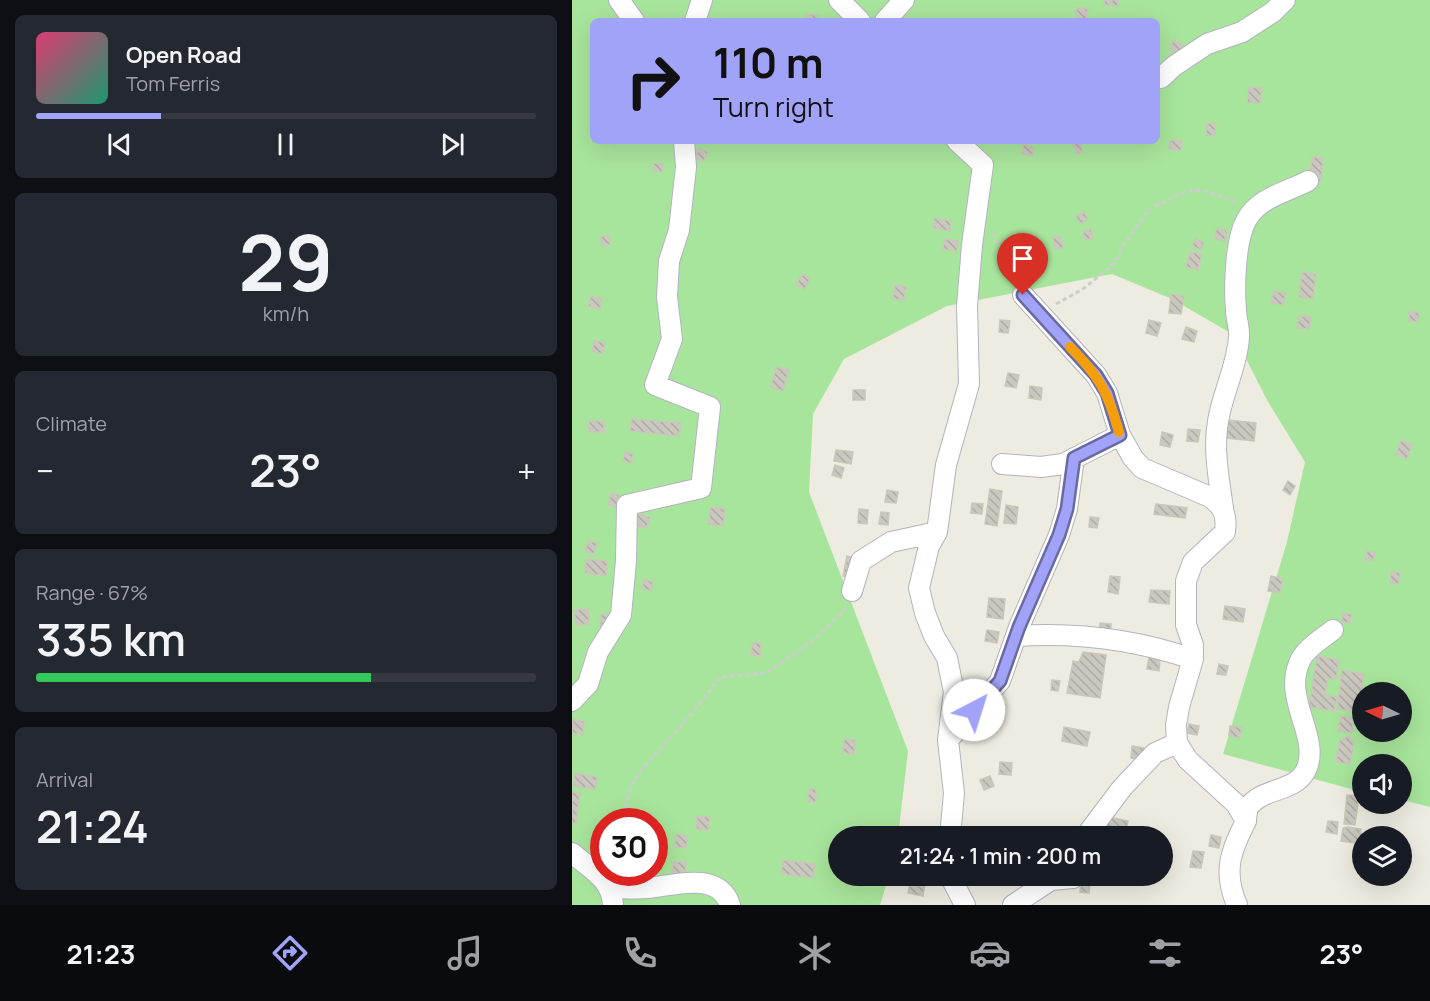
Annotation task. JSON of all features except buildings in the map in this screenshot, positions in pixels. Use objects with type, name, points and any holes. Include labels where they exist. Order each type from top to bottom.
[{"type":"street","points":[[619,0],[632,18]]},
{"type":"street","points":[[696,18],[702,0]]},
{"type":"street","points":[[839,0],[857,18]]},
{"type":"street","points":[[889,18],[904,0]]},
{"type":"street","points":[[1160,78],[1207,44],[1242,32],[1273,12],[1284,0]]},
{"type":"street","points":[[572,700],[588,684],[598,652],[621,615],[626,561],[627,505],[701,488],[710,407],[655,385],[672,339],[667,297],[669,261],[679,230],[686,167],[684,144]]},
{"type":"street","points":[[951,826],[954,793],[948,740],[954,692],[947,658],[934,636],[919,588],[929,546],[937,532],[946,465],[968,384],[967,306],[972,245],[983,165],[960,144]]},
{"type":"street","points":[[1246,821],[1236,804],[1188,760],[1177,743],[1176,725],[1179,707],[1193,659],[1193,645],[1186,625],[1186,581],[1193,562],[1225,532],[1226,514],[1223,508],[1217,451],[1218,422],[1234,366],[1240,333],[1236,314],[1235,282],[1241,236],[1246,220],[1255,208],[1269,198],[1308,181]]},
{"type":"street","points":[[1023,295],[1096,375],[1107,393],[1120,435],[1133,458],[1142,468],[1210,497],[1223,508]]},
{"type":"street","points":[[1002,464],[1041,467],[1063,464],[1120,435]]},
{"type":"street","points":[[948,740],[1000,681],[1016,636],[1059,535],[1067,509],[1074,458]]},
{"type":"street","points":[[852,591],[861,561],[891,542],[937,532]]},
{"type":"street","points":[[1237,905],[1230,887],[1229,873],[1236,839],[1246,821],[1248,808],[1259,797],[1292,784],[1306,771],[1310,756],[1310,743],[1297,705],[1295,687],[1298,671],[1302,657],[1333,630]]},
{"type":"street","points":[[1016,636],[1050,633],[1087,637],[1160,648],[1193,659]]},
{"type":"street","points":[[1093,826],[1122,788],[1156,753],[1177,743]]},
{"type":"street","points":[[572,853],[600,876],[611,897],[639,889],[696,882],[716,887],[727,896],[730,905]]},
{"type":"street","points":[[955,886],[965,905]]},
{"type":"street","points":[[1013,905],[1042,886]]},
{"type":"path","points":[[1041,313],[1083,289],[1102,275],[1115,263],[1122,247],[1149,209],[1167,200],[1189,190],[1200,190],[1255,208]]},
{"type":"path","points":[[993,232],[1004,254],[1008,274],[1023,295]]},
{"type":"path","points":[[624,808],[635,779],[720,677],[766,673],[807,645],[842,614],[852,591]]},
{"type":"green space","points":[[572,0],[1430,0],[1430,807],[1412,802],[1412,754],[1352,754],[1352,789],[1223,754],[1287,542],[1305,462],[1267,400],[1234,335],[1172,299],[1112,274],[947,306],[844,359],[813,414],[809,492],[908,751],[899,826],[828,826],[828,886],[886,886],[880,905],[572,905]]},
{"type":"slow traffic","points":[[1070,347],[1096,375],[1107,393],[1119,432]]},
{"type":"route","points":[[974,710],[1000,681],[1019,627],[1045,571],[1067,509],[1074,458],[1120,435],[1107,393],[1096,375],[1023,295]]}]
